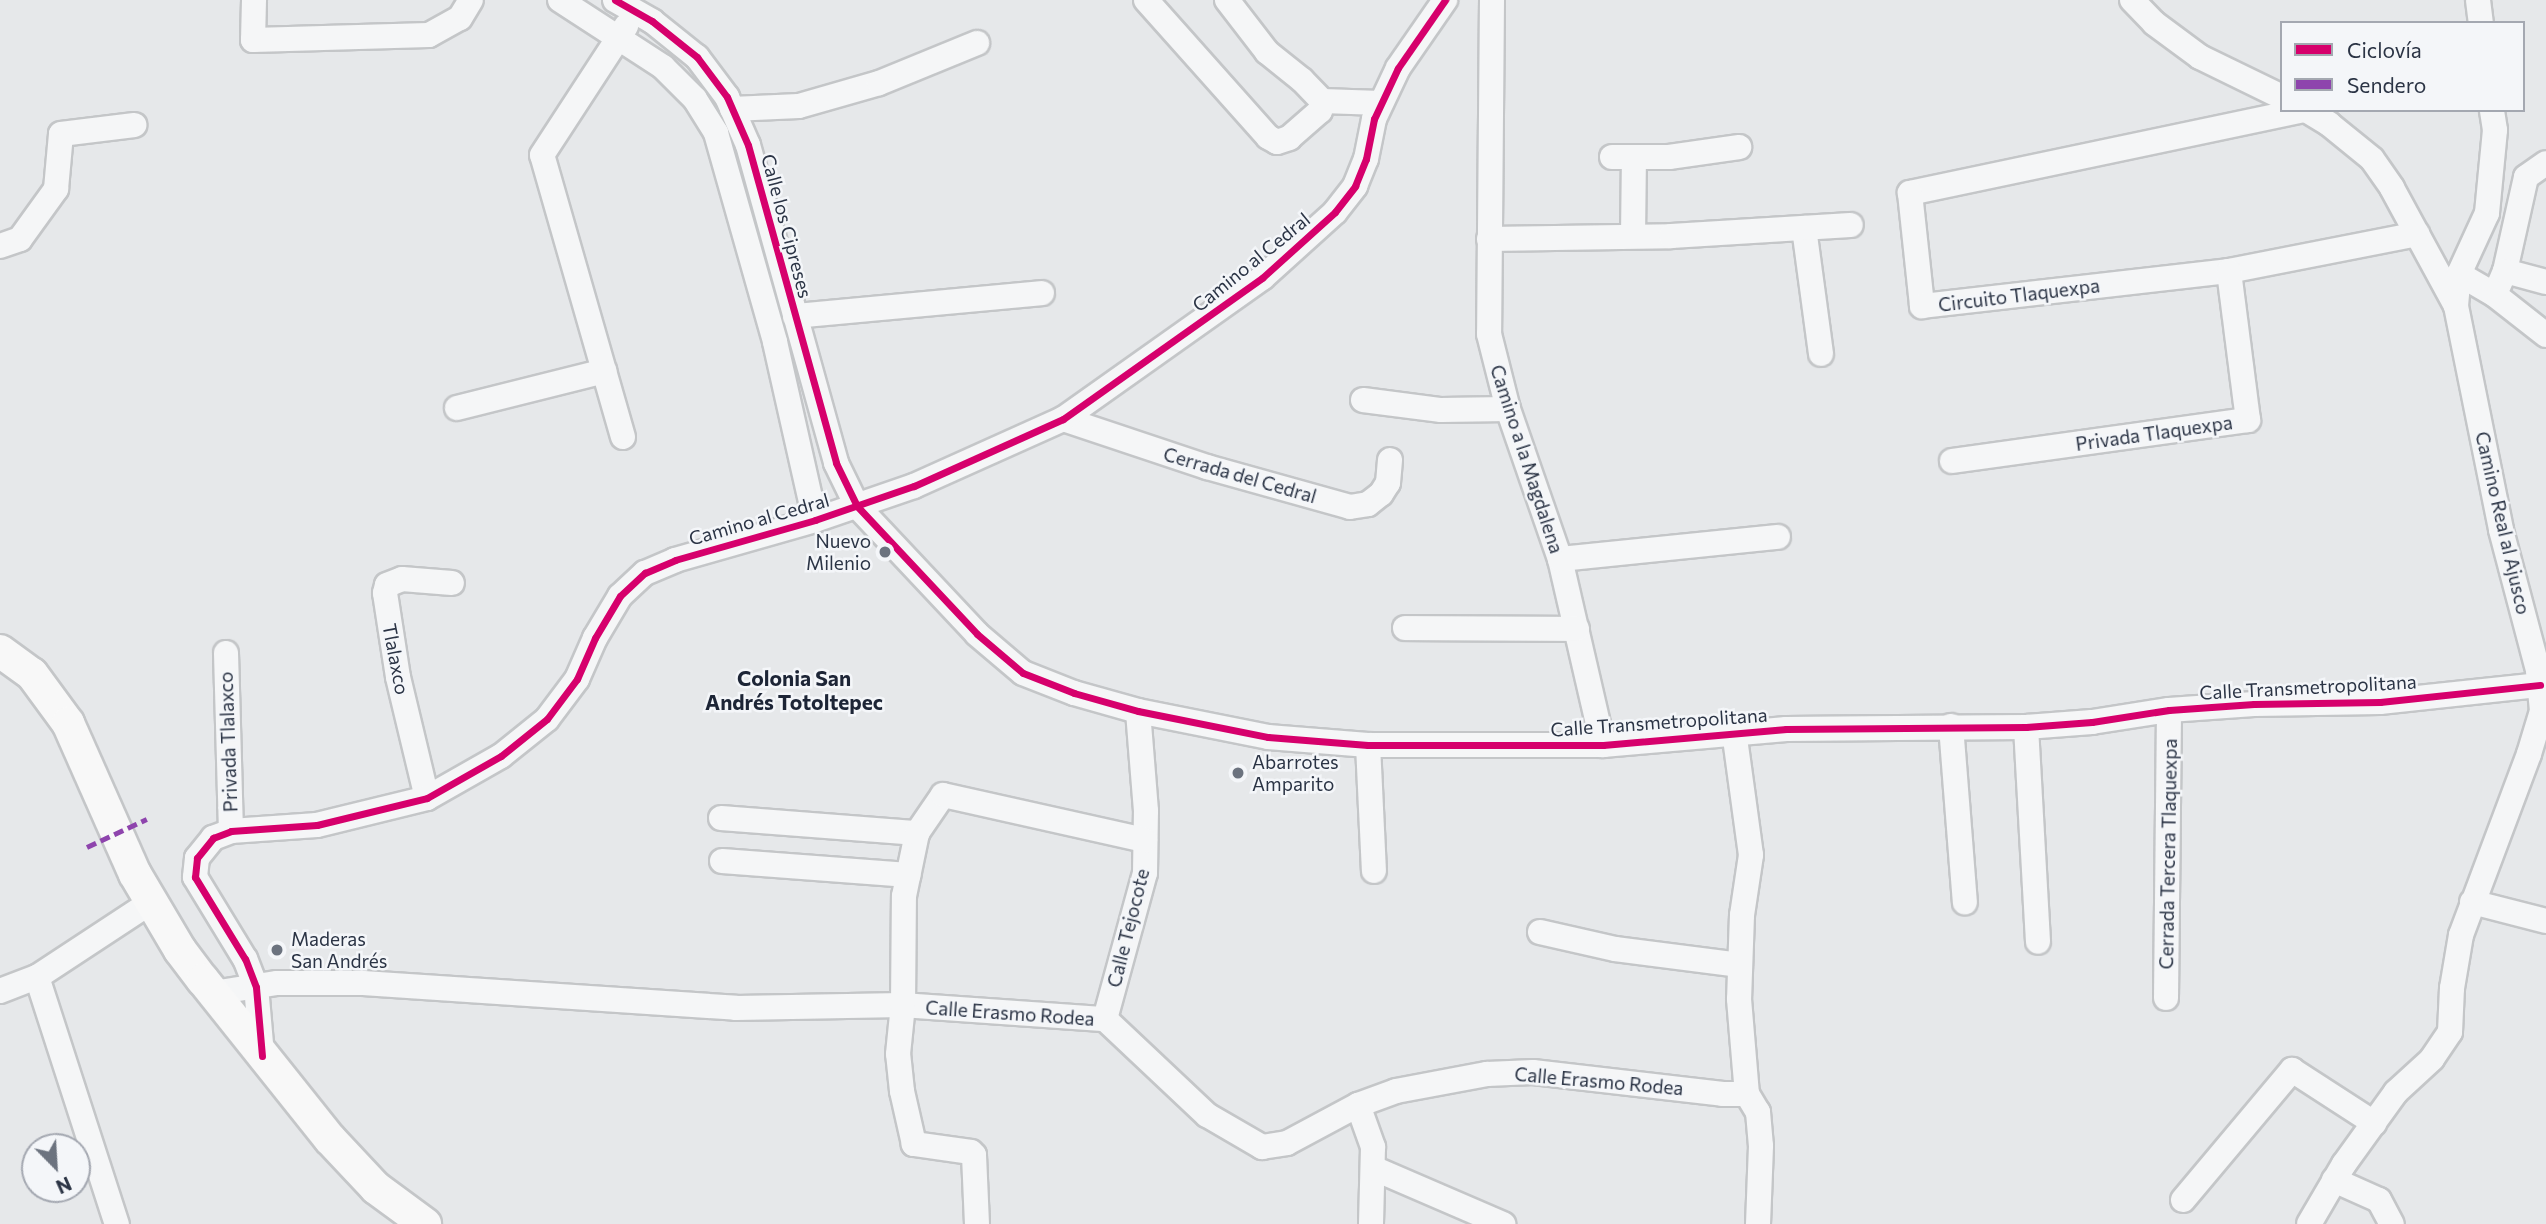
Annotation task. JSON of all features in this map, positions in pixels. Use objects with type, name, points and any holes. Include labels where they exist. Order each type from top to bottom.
[{"type":"main road","points":[[0,651],[32,674],[68,723],[151,902],[180,950],[262,1056],[363,1174],[397,1205],[425,1224]]},
{"type":"street","points":[[254,0],[253,40],[429,35],[447,28],[460,18],[471,0]]},
{"type":"street","points":[[560,0],[663,66],[695,99],[716,133],[775,342],[814,520]]},
{"type":"street","points":[[1146,0],[1268,138],[1277,142],[1289,138],[1320,111],[1322,102]]},
{"type":"street","points":[[1227,0],[1267,52],[1302,80],[1322,102],[1381,103]]},
{"type":"street","name":"Camino al Cedral","points":[[262,1056],[256,986],[245,960],[195,877],[197,858],[202,848],[213,838],[231,831],[317,825],[427,798],[501,756],[547,719],[577,679],[595,638],[620,596],[645,573],[675,560],[814,520],[914,486],[1063,419],[1262,278],[1335,212],[1355,186],[1366,159],[1374,119],[1398,68],[1445,0]]},
{"type":"street","name":"Camino a la Magdalena","points":[[1492,0],[1489,334],[1508,409],[1560,559],[1602,745]]},
{"type":"street","points":[[2132,0],[2154,23],[2200,57],[2280,96]]},
{"type":"street","points":[[2479,0],[2481,21]]},
{"type":"street","points":[[623,437],[542,155],[618,39],[630,4]]},
{"type":"street","name":"Calle los Cipreses","points":[[630,4],[697,57],[732,109],[748,145],[836,463],[857,506]]},
{"type":"street","points":[[732,109],[799,106],[879,83],[976,43]]},
{"type":"street","name":"Circuito Tlaquexpa","points":[[2295,112],[1910,193],[1923,306],[2229,271],[2417,234]]},
{"type":"street","name":"Camino Real al Ajusco","points":[[2308,112],[2372,159],[2392,188],[2456,306],[2501,530],[2538,638],[2542,711],[2529,754],[2461,934],[2452,988],[2450,1032],[2432,1059],[2396,1092],[2334,1180],[2309,1224]]},
{"type":"street","points":[[2456,306],[2459,274],[2487,213],[2495,130],[2492,112]]},
{"type":"street","points":[[0,246],[20,239],[56,189],[61,134],[134,125]]},
{"type":"street","points":[[1633,236],[1623,158],[1739,147]]},
{"type":"street","points":[[2495,295],[2505,271],[2526,177],[2546,163]]},
{"type":"street","points":[[1489,239],[1633,236],[1851,225]]},
{"type":"street","points":[[1804,228],[1821,354]]},
{"type":"street","name":"Privada Tlaquexpa","points":[[1952,461],[2248,420],[2229,271]]},
{"type":"street","points":[[2505,271],[2546,282]]},
{"type":"street","points":[[2459,274],[2495,295],[2546,335]]},
{"type":"street","points":[[795,316],[1042,293]]},
{"type":"street","points":[[457,408],[604,371]]},
{"type":"street","points":[[1363,400],[1441,410],[1508,409]]},
{"type":"street","name":"Cerrada del Cedral","points":[[1063,419],[1207,467],[1350,507],[1368,504],[1381,494],[1388,483],[1390,460]]},
{"type":"street","name":"Calle Transmetropolitana","points":[[857,506],[977,634],[1023,673],[1074,693],[1138,711],[1268,737],[1368,745],[1602,745],[1734,731],[2026,727],[2092,722],[2169,710],[2254,704],[2380,702],[2540,685]]},
{"type":"street","points":[[1560,559],[1778,537]]},
{"type":"street","name":"Tlalaxco","points":[[427,798],[398,677],[385,593],[387,585],[402,579],[452,583]]},
{"type":"street","points":[[1405,628],[1577,629]]},
{"type":"street","name":"Privada Tlalaxco","points":[[226,653],[231,831]]},
{"type":"street","name":"Cerrada Tercera Tlaquexpa","points":[[2166,998],[2169,710]]},
{"type":"street","name":"Calle Tejocote","points":[[1105,1019],[1145,873],[1138,711]]},
{"type":"street","points":[[1951,726],[1965,902]]},
{"type":"street","points":[[2026,727],[2038,942]]},
{"type":"street","points":[[1734,731],[1751,855],[1740,965],[1747,1094],[1758,1112],[1761,1146],[1758,1224]]},
{"type":"street","points":[[1368,745],[1374,872]]},
{"type":"street","points":[[977,1224],[974,1155],[971,1152],[918,1146],[911,1139],[898,1054],[902,1005],[904,896],[917,833],[943,795],[1145,840]]},
{"type":"street","points":[[721,818],[917,833]]},
{"type":"street","points":[[723,861],[908,875]]},
{"type":"street","points":[[0,991],[37,977],[151,902]]},
{"type":"street","points":[[2472,902],[2541,915]]},
{"type":"street","points":[[1540,932],[1615,949],[1740,965]]},
{"type":"street","points":[[37,977],[117,1224]]},
{"type":"street","name":"Calle Erasmo Rodea","points":[[213,993],[276,983],[363,983],[736,1009],[902,1005],[1105,1019],[1207,1115],[1262,1147],[1287,1143],[1358,1105],[1396,1091],[1487,1074],[1533,1072],[1747,1094]]},
{"type":"street","points":[[2182,1200],[2292,1070],[2374,1123]]},
{"type":"street","points":[[1358,1105],[1373,1147],[1371,1224]]},
{"type":"street","points":[[1373,1168],[1503,1224]]},
{"type":"street","points":[[2334,1180],[2379,1200],[2392,1224]]},
{"type":"marked path","points":[[87,847],[147,819]]},
{"type":"cycle path","points":[[615,0],[652,21],[697,57],[727,97],[748,145],[836,463],[857,506],[977,634],[1023,673],[1074,693],[1138,711],[1268,737],[1368,745],[1603,745],[1786,729],[2026,727],[2092,722],[2169,710],[2254,704],[2380,702],[2540,685]]},
{"type":"cycle path","points":[[262,1056],[256,987],[245,959],[195,877],[197,858],[213,838],[231,831],[317,825],[427,798],[501,756],[547,719],[577,679],[595,638],[620,596],[645,573],[675,560],[815,520],[914,486],[1063,419],[1262,278],[1335,212],[1355,186],[1366,159],[1374,119],[1398,68],[1445,0]]},
{"type":"place","name":"Nuevo Milenio","points":[[885,552]]},
{"type":"place","name":"Abarrotes Amparito","points":[[1238,773]]},
{"type":"place","name":"Maderas San Andrés","points":[[277,950]]},
{"type":"district","name":"Colonia San Andrés Totoltepec","points":[[794,690]]}]
